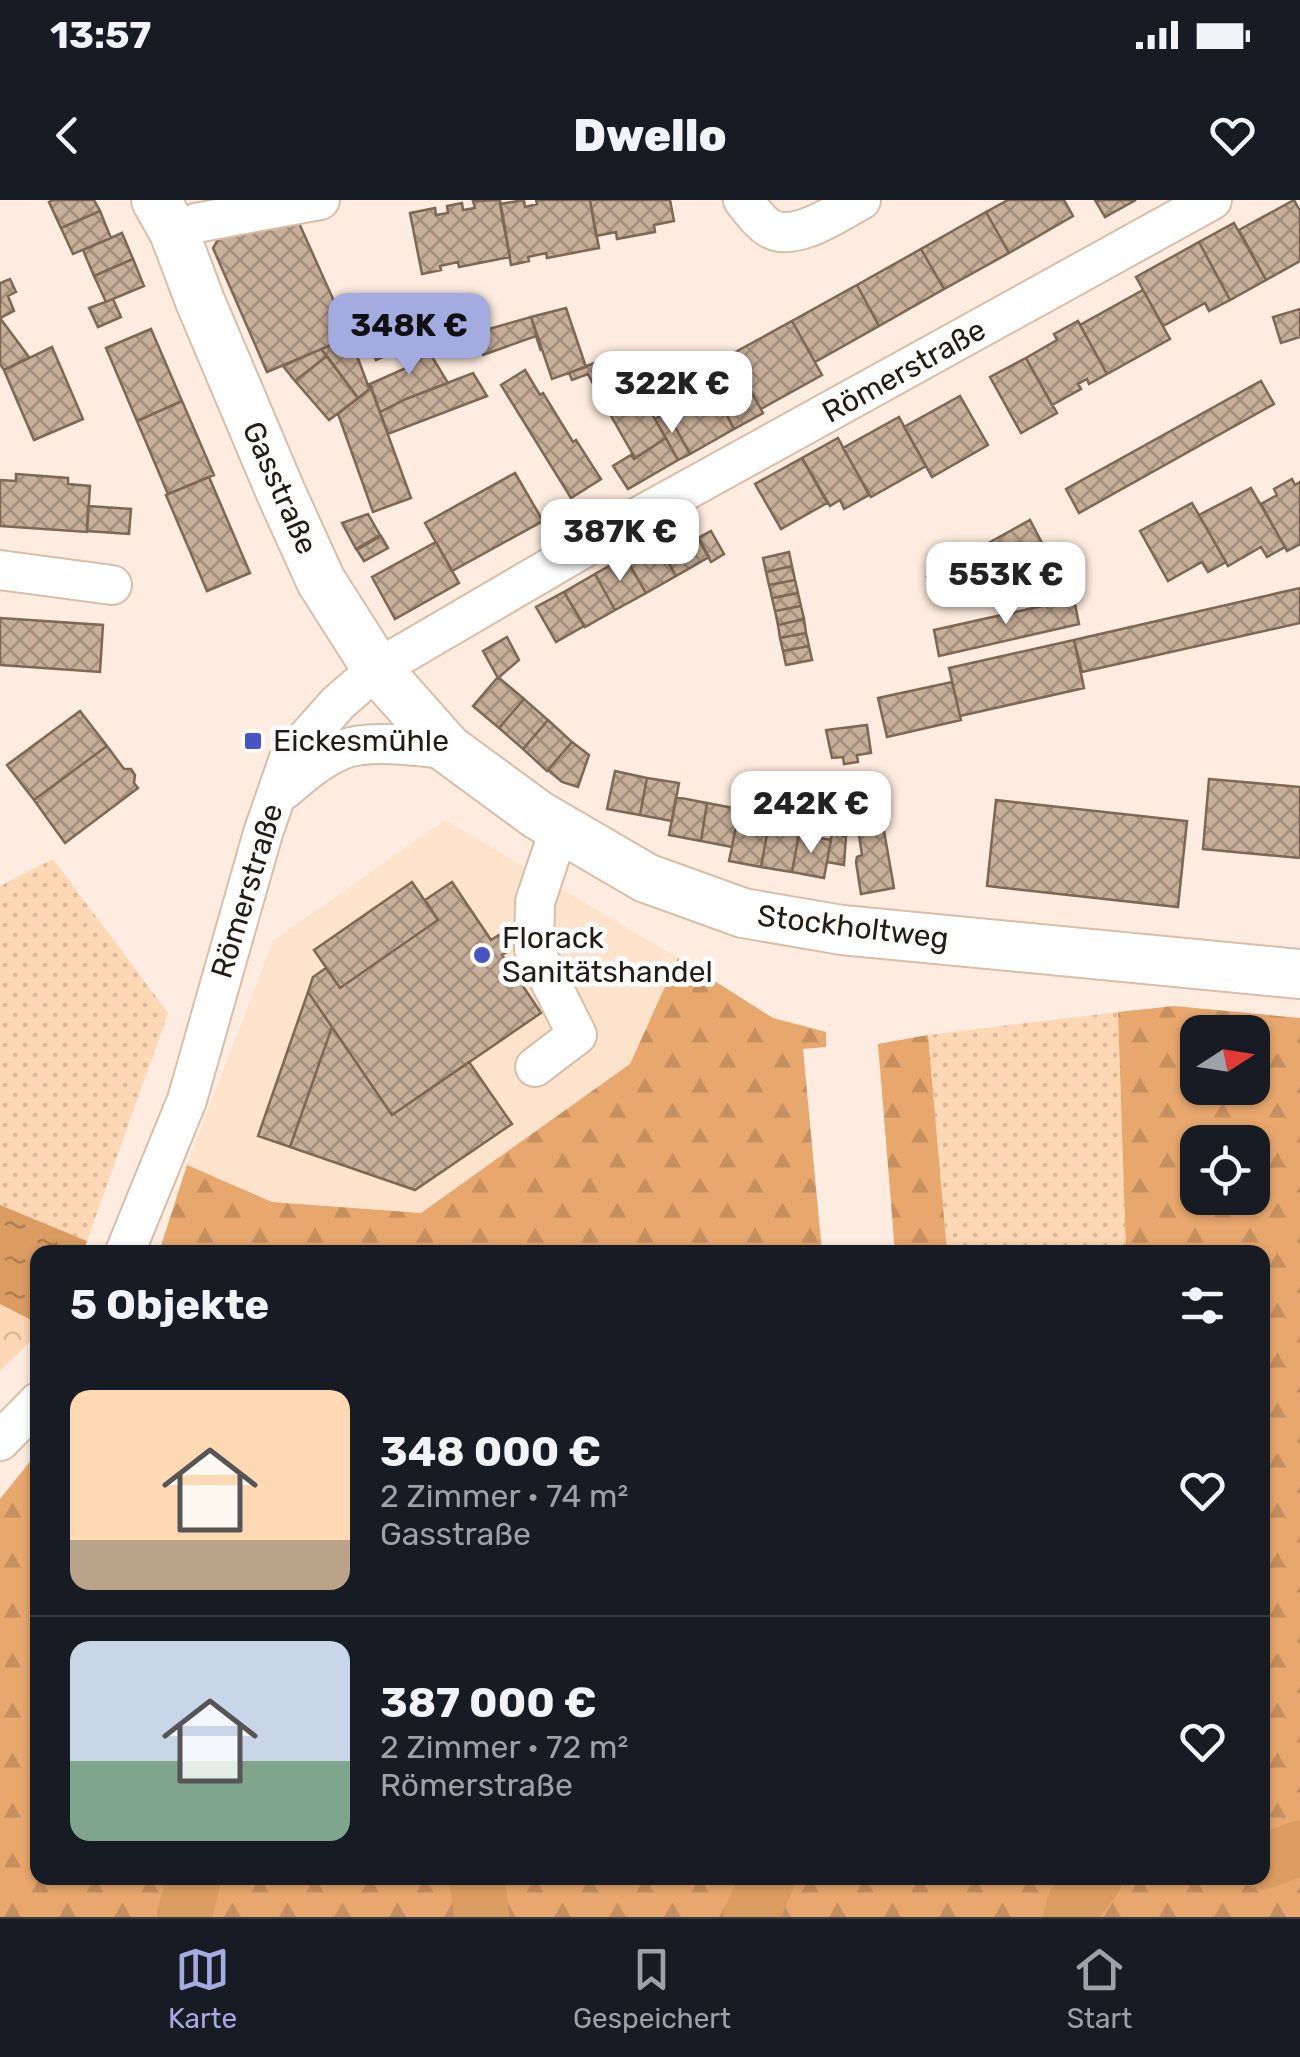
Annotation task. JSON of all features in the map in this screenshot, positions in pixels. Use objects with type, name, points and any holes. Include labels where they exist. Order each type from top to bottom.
[{"type":"main road","name":"Gasstraße","points":[[165,216],[322,581],[377,669],[448,750]]},
{"type":"main road","name":"Stockholtweg","points":[[448,750],[538,814],[646,878],[742,913],[842,930],[1300,974]]},
{"type":"street","points":[[165,216],[196,223],[320,200]]},
{"type":"street","points":[[742,200],[770,229],[792,233],[861,200]]},
{"type":"street","name":"Römerstraße","points":[[128,1245],[187,1100],[262,832],[289,758],[338,702],[377,669],[618,528],[1212,200]]},
{"type":"street","points":[[0,570],[112,585]]},
{"type":"street","points":[[275,798],[318,762],[348,748],[380,745],[448,750]]},
{"type":"street","points":[[536,1066],[577,1035],[534,949],[535,902],[560,827]]},
{"type":"street","points":[[0,1442],[30,1410]]},
{"type":"shaded area","points":[[445,820],[678,958],[630,1064],[421,1213],[272,1202],[187,1165],[273,941]]},
{"type":"green space","points":[[53,859],[168,1013],[87,1241],[0,1205],[0,886]]},
{"type":"green space","points":[[678,958],[773,1018],[826,1032],[826,1047],[803,1049],[821,1245],[161,1245],[187,1165],[272,1202],[421,1213],[630,1064]]},
{"type":"green space","points":[[1174,1006],[1268,1015],[1180,1015],[1180,1105],[1270,1105],[1270,1015],[1300,1018],[1300,1917],[0,1917],[0,1499],[30,1462],[30,1885],[1270,1885],[1270,1245],[1126,1245],[1118,1012]]},
{"type":"green space","points":[[1118,1012],[1126,1245],[946,1245],[928,1035]]},
{"type":"green space","points":[[928,1035],[946,1245],[894,1245],[878,1044]]},
{"type":"green space","points":[[0,1304],[30,1319],[30,1342],[0,1371]]},
{"type":"water","points":[[0,1205],[87,1241],[86,1245],[30,1245],[30,1319],[0,1304]]},
{"type":"building","points":[[94,200],[100,211],[61,228],[49,202]]},
{"type":"building","points":[[500,200],[510,257],[459,267],[458,262],[422,274],[410,213],[435,208],[436,215],[448,213],[447,206],[462,203],[463,210],[475,208],[473,201]]},
{"type":"building","points":[[524,200],[525,207],[537,204],[536,200],[590,200],[599,248],[547,258],[546,253],[511,265],[500,204]]},
{"type":"building","points":[[590,200],[670,200],[674,221],[654,225],[655,232],[617,239],[616,232],[596,236]]},
{"type":"building","points":[[1008,200],[1064,200],[1073,216],[1009,253],[986,212]]},
{"type":"building","points":[[1095,200],[1136,200],[1105,217]]},
{"type":"building","points":[[1294,200],[1300,211],[1300,261],[1266,280],[1239,230]]},
{"type":"building","points":[[100,211],[111,238],[73,254],[61,228]]},
{"type":"building","points":[[986,212],[1009,253],[944,289],[921,249]]},
{"type":"building","points":[[299,223],[350,337],[267,372],[213,248],[219,238]]},
{"type":"building","points":[[1234,223],[1266,280],[1230,300],[1199,242]]},
{"type":"building","points":[[122,233],[133,259],[94,276],[83,250]]},
{"type":"building","points":[[1199,242],[1230,300],[1209,311],[1205,303],[1163,326],[1136,277]]},
{"type":"building","points":[[921,249],[944,289],[879,326],[857,285]]},
{"type":"building","points":[[133,259],[144,286],[106,302],[94,276]]},
{"type":"building","points":[[10,279],[16,292],[8,296],[14,311],[0,318],[0,283]]},
{"type":"building","points":[[857,285],[879,326],[815,362],[792,321]]},
{"type":"building","points":[[1143,290],[1170,339],[1107,374],[1080,325]]},
{"type":"building","points":[[113,299],[121,317],[98,327],[89,308]]},
{"type":"building","points":[[397,304],[417,336],[409,342],[407,337],[393,343],[396,351],[376,360],[360,319]]},
{"type":"building","points":[[566,308],[586,367],[552,379],[531,317]]},
{"type":"building","points":[[1300,309],[1300,337],[1281,343],[1273,317]]},
{"type":"building","points":[[531,317],[541,351],[536,336],[483,355],[471,334]]},
{"type":"building","points":[[0,318],[29,357],[4,370],[0,364]]},
{"type":"building","points":[[792,321],[822,375],[761,409],[730,355]]},
{"type":"building","points":[[1078,321],[1107,374],[1089,384],[1087,379],[1078,384],[1081,389],[1052,405],[1026,358],[1057,340],[1054,334]]},
{"type":"building","points":[[151,329],[182,401],[137,421],[106,348]]},
{"type":"building","points":[[419,335],[448,383],[380,412],[370,384],[415,364],[404,346]]},
{"type":"building","points":[[350,337],[371,388],[358,398],[321,349]]},
{"type":"building","points":[[52,347],[83,419],[34,440],[4,370]]},
{"type":"building","points":[[321,349],[327,356],[295,381],[283,366]]},
{"type":"building","points":[[327,356],[358,398],[329,420],[295,381]]},
{"type":"building","points":[[731,357],[740,371],[728,378],[717,359]]},
{"type":"building","points":[[1026,358],[1057,413],[1021,433],[990,377]]},
{"type":"building","points":[[602,360],[607,374],[592,382],[588,374],[572,380],[569,373]]},
{"type":"building","points":[[626,369],[666,438],[635,458],[594,386]]},
{"type":"building","points":[[525,370],[601,479],[571,498],[501,385]]},
{"type":"building","points":[[740,371],[763,413],[734,429],[712,387]]},
{"type":"building","points":[[473,373],[487,396],[388,434],[380,412]]},
{"type":"building","points":[[1261,381],[1274,404],[1079,513],[1066,489]]},
{"type":"building","points":[[712,387],[734,429],[690,454],[667,412]]},
{"type":"building","points":[[371,388],[411,498],[373,512],[338,414]]},
{"type":"building","points":[[960,396],[988,445],[932,477],[904,427]]},
{"type":"building","points":[[182,401],[214,475],[168,494],[137,421]]},
{"type":"building","points":[[667,412],[690,454],[678,460],[655,419]]},
{"type":"building","points":[[899,417],[926,466],[871,497],[843,448]]},
{"type":"building","points":[[666,438],[678,460],[628,489],[613,466],[631,455],[634,459]]},
{"type":"building","points":[[838,438],[869,495],[844,509],[840,500],[830,506],[802,458]]},
{"type":"building","points":[[802,458],[827,503],[781,529],[755,484]]},
{"type":"building","points":[[515,473],[543,521],[452,571],[425,523]]},
{"type":"building","points":[[16,474],[68,478],[68,484],[90,486],[87,532],[0,526],[0,480],[16,481]]},
{"type":"building","points":[[209,477],[250,573],[207,591],[166,495]]},
{"type":"building","points":[[1292,479],[1295,485],[1300,482],[1300,544],[1287,551],[1261,504],[1277,495],[1274,489]]},
{"type":"building","points":[[1251,488],[1285,547],[1267,557],[1261,547],[1228,566],[1199,515]]},
{"type":"building","points":[[1192,503],[1226,562],[1208,572],[1202,562],[1168,581],[1140,531]]},
{"type":"building","points":[[88,506],[131,509],[129,534],[87,531]]},
{"type":"building","points":[[368,514],[380,535],[356,549],[342,523]]},
{"type":"building","points":[[1030,520],[1042,543],[940,600],[927,577]]},
{"type":"building","points":[[689,521],[709,557],[676,576],[656,540]]},
{"type":"building","points":[[711,531],[724,554],[711,562],[698,538]]},
{"type":"building","points":[[381,536],[388,548],[364,561],[357,550]]},
{"type":"building","points":[[656,540],[676,576],[646,593],[625,557]]},
{"type":"building","points":[[436,542],[459,583],[395,619],[372,577]]},
{"type":"building","points":[[789,552],[792,566],[766,572],[763,558]]},
{"type":"building","points":[[625,557],[646,593],[615,610],[595,574]]},
{"type":"building","points":[[792,566],[795,580],[769,585],[766,572]]},
{"type":"building","points":[[595,574],[615,610],[585,627],[564,592]]},
{"type":"building","points":[[795,580],[798,593],[772,598],[769,585]]},
{"type":"building","points":[[1300,588],[1300,623],[1082,672],[1074,640]]},
{"type":"building","points":[[564,592],[584,626],[556,642],[536,607]]},
{"type":"building","points":[[798,593],[801,606],[775,611],[772,598]]},
{"type":"building","points":[[1074,599],[1079,624],[939,656],[934,630]]},
{"type":"building","points":[[801,606],[804,619],[778,625],[775,611]]},
{"type":"building","points":[[0,618],[103,625],[100,672],[0,665]]},
{"type":"building","points":[[804,619],[806,633],[780,638],[778,625]]},
{"type":"building","points":[[806,633],[809,646],[783,651],[780,638]]},
{"type":"building","points":[[507,637],[519,660],[498,678],[483,651]]},
{"type":"building","points":[[1074,640],[1084,688],[960,716],[949,668]]},
{"type":"building","points":[[809,646],[812,660],[786,665],[783,651]]},
{"type":"building","points":[[498,677],[524,699],[499,728],[473,706]]},
{"type":"building","points":[[952,682],[961,720],[887,737],[878,698]]},
{"type":"building","points":[[524,699],[548,720],[523,749],[499,728]]},
{"type":"building","points":[[80,711],[107,746],[34,800],[7,765]]},
{"type":"building","points":[[548,720],[572,742],[547,771],[523,749]]},
{"type":"building","points":[[867,725],[871,753],[857,755],[858,762],[844,764],[843,757],[832,758],[826,730]]},
{"type":"building","points":[[572,742],[589,755],[578,787],[562,782],[548,770]]},
{"type":"building","points":[[107,746],[124,769],[131,769],[138,788],[65,843],[34,800]]},
{"type":"building","points":[[615,771],[647,778],[640,815],[607,809]]},
{"type":"building","points":[[647,778],[679,783],[672,821],[640,815]]},
{"type":"building","points":[[1209,779],[1300,787],[1300,858],[1203,849]]},
{"type":"building","points":[[676,797],[707,803],[701,841],[669,835]]},
{"type":"building","points":[[996,800],[1187,821],[1178,907],[987,886]]},
{"type":"building","points":[[707,803],[739,809],[732,847],[701,841]]},
{"type":"building","points":[[737,823],[768,829],[761,867],[729,861]]},
{"type":"building","points":[[768,829],[799,834],[792,872],[761,867]]},
{"type":"building","points":[[884,831],[894,888],[861,894],[856,862],[862,855],[859,835]]},
{"type":"building","points":[[832,833],[846,836],[844,865],[827,862]]},
{"type":"building","points":[[799,834],[831,840],[824,878],[792,872]]},
{"type":"building","points":[[412,882],[438,920],[340,988],[314,950]]},
{"type":"building","points":[[452,882],[491,940],[499,935],[510,950],[502,955],[541,1013],[392,1115],[308,992],[313,977],[326,968],[340,988],[438,920],[425,900]]},
{"type":"building","points":[[308,992],[332,1027],[290,1147],[258,1136]]},
{"type":"building","points":[[332,1027],[392,1115],[469,1062],[512,1124],[415,1190],[290,1147]]},
{"type":"waterway","points":[[1270,1859],[1300,1848]]},
{"type":"waterway","points":[[184,1917],[192,1885]]},
{"type":"waterway","points":[[478,1885],[482,1917]]},
{"type":"waterway","points":[[751,1917],[765,1885]]},
{"type":"waterway","points":[[1071,1917],[1074,1905],[1090,1885]]},
{"type":"place","name":"Eickesmühle","points":[[253,741]]},
{"type":"place","name":"Florack Sanitätshandel","points":[[482,955]]}]
